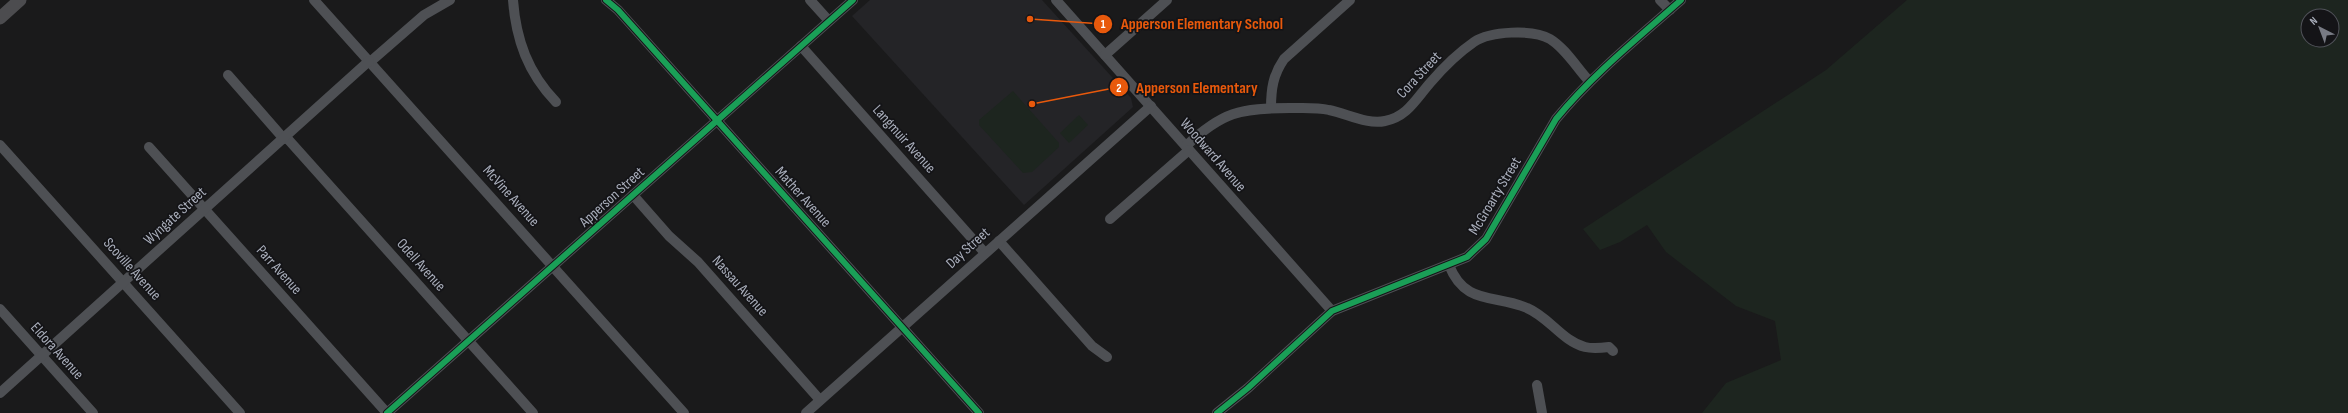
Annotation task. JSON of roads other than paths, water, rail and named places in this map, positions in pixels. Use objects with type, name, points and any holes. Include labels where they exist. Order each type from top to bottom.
[{"type":"main road","points":[[0,18],[20,0]]},
{"type":"street","name":"McVine Avenue","points":[[314,0],[554,266],[684,413]]},
{"type":"street","points":[[370,62],[438,2],[450,0]]},
{"type":"street","points":[[513,0],[517,34],[528,64],[541,85],[556,102]]},
{"type":"street","name":"Mather Avenue","points":[[606,0],[618,10],[718,120],[979,413]]},
{"type":"street","points":[[810,0],[829,21]]},
{"type":"street","name":"Apperson Street","points":[[387,413],[852,0]]},
{"type":"street","name":"Woodward Avenue","points":[[1056,0],[1332,311]]},
{"type":"street","points":[[1105,55],[1167,0]]},
{"type":"street","points":[[1270,108],[1274,76],[1284,59],[1350,0]]},
{"type":"street","points":[[1660,0],[1670,10]]},
{"type":"street","name":"McGroarty Street","points":[[1217,413],[1248,388],[1332,311],[1449,265],[1470,255],[1486,239],[1556,119],[1589,81],[1681,0]]},
{"type":"street","name":"Cora Street","points":[[1110,219],[1188,148],[1209,126],[1225,116],[1242,110],[1270,108],[1321,108],[1375,122],[1391,120],[1398,117],[1410,108],[1440,72],[1475,41],[1484,37],[1527,31],[1538,33],[1554,42],[1589,81]]},
{"type":"street","name":"Langmuir Avenue","points":[[801,46],[985,253]]},
{"type":"street","name":"Wyngate Street","points":[[0,393],[370,62]]},
{"type":"street","name":"Odell Avenue","points":[[228,75],[533,413]]},
{"type":"street","name":"Day Street","points":[[806,413],[1150,106]]},
{"type":"street","name":"Scoville Avenue","points":[[0,145],[240,413]]},
{"type":"street","name":"Parr Avenue","points":[[149,147],[387,413]]},
{"type":"street","name":"Nassau Avenue","points":[[633,196],[669,236],[707,272],[820,400]]},
{"type":"street","points":[[999,241],[1092,346],[1107,357]]},
{"type":"street","points":[[1449,265],[1454,277],[1468,291],[1489,300],[1528,308],[1578,345],[1594,349],[1609,347],[1613,352]]},
{"type":"street","name":"Eldora Avenue","points":[[0,310],[93,413]]},
{"type":"street","points":[[1537,385],[1542,413]]},
{"type":"place","name":"Apperson Elementary School","points":[[1030,19]]},
{"type":"place","name":"Apperson Elementary","points":[[1032,104]]}]
